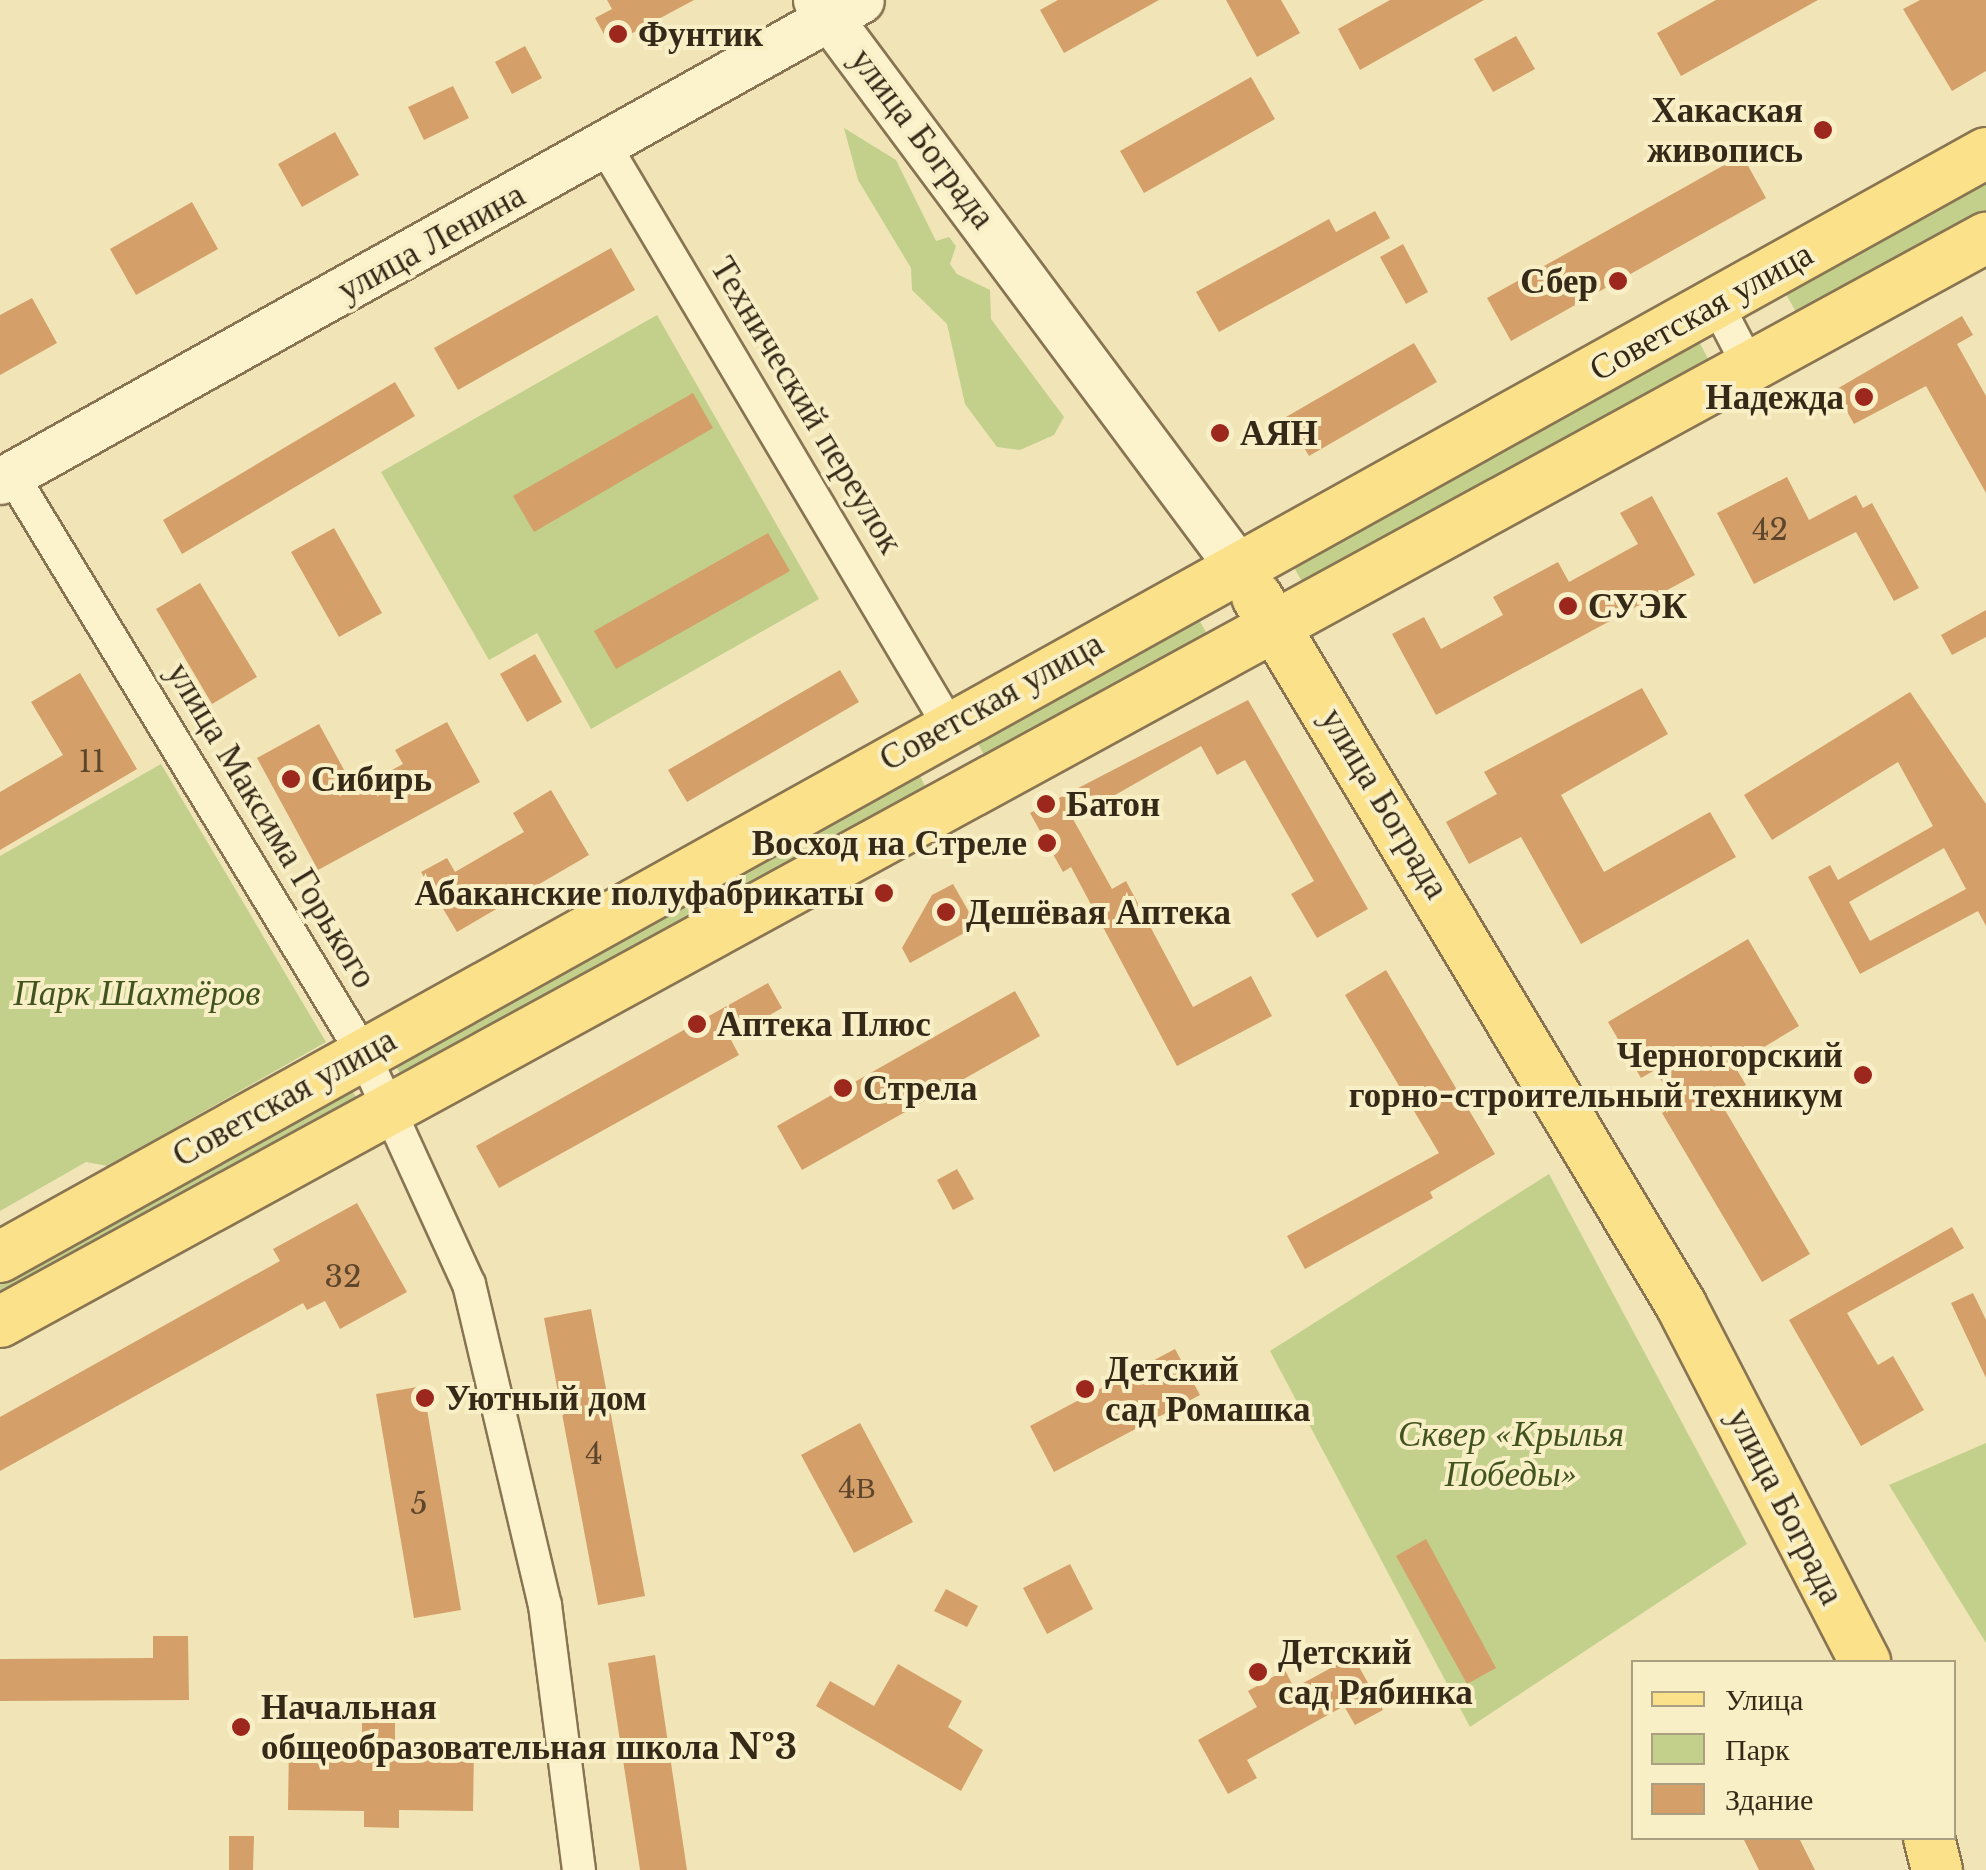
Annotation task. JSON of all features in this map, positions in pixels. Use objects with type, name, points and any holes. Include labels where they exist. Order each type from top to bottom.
[{"type":"main road","name":"Советская улица","points":[[0,1257],[1236,564],[1986,153]]},
{"type":"main road","name":"Советская улица","points":[[0,1322],[1275,624],[1751,370],[1986,238]]},
{"type":"main road","name":"улица Бограда","points":[[1236,564],[1681,1305],[1863,1660]]},
{"type":"main road","points":[[1930,1840],[1938,1870]]},
{"type":"street","name":"улица Ленина","points":[[6,478],[605,146],[836,6]]},
{"type":"street","name":"улица Бограда","points":[[836,6],[1236,564]]},
{"type":"street","name":"Технический переулок","points":[[605,146],[938,707]]},
{"type":"street","points":[[1716,303],[1751,370]]},
{"type":"street","name":"улица Максима Горького","points":[[6,478],[363,1052],[469,1284],[501,1402],[545,1606],[579,1870]]},
{"type":"green space","points":[[844,128],[896,160],[936,241],[949,237],[956,246],[950,264],[957,274],[990,290],[991,319],[1064,417],[1054,435],[1020,450],[997,447],[965,404],[947,324],[912,290],[911,268],[858,180]]},
{"type":"green space","points":[[1986,171],[1986,220],[1802,323],[1781,285]]},
{"type":"green space","points":[[657,315],[819,599],[591,729],[537,633],[489,660],[381,472]]},
{"type":"green space","points":[[1695,334],[1715,372],[1306,589],[1285,551]]},
{"type":"green space","points":[[1193,609],[1212,643],[990,766],[971,731]]},
{"type":"green space","points":[[913,762],[931,798],[408,1088],[390,1055]]},
{"type":"green space","name":"Парк Шахтёров","points":[[161,764],[326,1042],[108,1166],[86,1162],[0,1211],[0,856]]},
{"type":"green space","points":[[346,1079],[363,1110],[0,1308],[0,1274]]},
{"type":"green space","name":"Сквер «Крылья Победы»","points":[[1549,1174],[1747,1544],[1470,1727],[1270,1351]]},
{"type":"green space","points":[[1986,1443],[1986,1643],[1889,1485]]},
{"type":"building","name":"Фунтик","points":[[607,0],[694,0],[610,45],[595,18],[612,9]]},
{"type":"building","points":[[1058,0],[1159,0],[1064,53],[1040,10]]},
{"type":"building","points":[[1226,0],[1281,0],[1300,33],[1257,57]]},
{"type":"building","points":[[1390,0],[1484,0],[1360,70],[1338,29]]},
{"type":"building","points":[[1716,0],[1818,0],[1681,76],[1657,33]]},
{"type":"building","points":[[1920,0],[1986,0],[1986,71],[1952,91],[1903,9]]},
{"type":"building","points":[[1516,36],[1535,69],[1493,92],[1474,59]]},
{"type":"building","points":[[525,46],[542,78],[512,94],[495,62]]},
{"type":"building","points":[[1251,77],[1275,119],[1144,193],[1120,151]]},
{"type":"building","points":[[453,86],[469,118],[424,140],[408,107]]},
{"type":"building","points":[[335,132],[359,175],[302,207],[278,164]]},
{"type":"building","points":[[1742,155],[1766,198],[1511,341],[1487,298]]},
{"type":"building","points":[[192,202],[218,249],[136,295],[110,249]]},
{"type":"building","points":[[1375,211],[1390,238],[1219,332],[1196,292],[1329,219],[1336,232]]},
{"type":"building","points":[[1403,244],[1428,292],[1406,304],[1380,257]]},
{"type":"building","points":[[611,248],[635,290],[458,390],[434,348]]},
{"type":"building","points":[[32,298],[57,343],[0,375],[0,315]]},
{"type":"building","points":[[1962,316],[1973,335],[1957,344],[1986,396],[1986,493],[1926,386],[1854,424],[1835,390]]},
{"type":"building","points":[[1414,343],[1437,382],[1309,456],[1286,417]]},
{"type":"building","points":[[395,382],[415,416],[182,554],[163,520]]},
{"type":"building","points":[[693,393],[713,428],[534,532],[513,496]]},
{"type":"building","name":"СУЭК","points":[[1787,477],[1809,520],[1856,495],[1863,508],[1872,503],[1919,588],[1894,601],[1856,532],[1754,584],[1717,513]]},
{"type":"building","name":"СУЭК","points":[[1652,496],[1695,575],[1436,715],[1392,634],[1424,617],[1441,649],[1503,615],[1493,597],[1558,562],[1569,582],[1638,544],[1620,513]]},
{"type":"building","points":[[334,528],[382,613],[339,637],[291,552]]},
{"type":"building","points":[[768,533],[790,571],[616,669],[594,631]]},
{"type":"building","points":[[200,583],[257,677],[212,704],[156,609]]},
{"type":"building","points":[[1986,610],[1986,637],[1952,655],[1941,635]]},
{"type":"building","points":[[535,654],[562,702],[527,722],[500,674]]},
{"type":"building","points":[[840,670],[859,702],[687,802],[668,770]]},
{"type":"building","points":[[80,673],[137,769],[0,850],[0,792],[63,755],[31,702]]},
{"type":"building","points":[[1642,688],[1668,734],[1561,795],[1604,872],[1710,812],[1736,857],[1581,944],[1521,837],[1469,864],[1446,822],[1497,794],[1484,772]]},
{"type":"building","points":[[1910,692],[1986,804],[1986,926],[1978,911],[1860,974],[1808,877],[1830,865],[1838,880],[1933,826],[1898,762],[1772,840],[1744,795]],"holes":[[[1944,848],[1966,889],[1870,941],[1849,902]]]},
{"type":"building","points":[[1248,700],[1368,909],[1317,938],[1291,894],[1314,881],[1245,760],[1217,775],[1201,746],[1073,819],[1112,889],[1126,881],[1193,1007],[1251,976],[1272,1016],[1177,1066],[1071,867],[1063,872],[1030,813]]},
{"type":"building","points":[[447,722],[480,782],[318,870],[257,758],[319,724],[355,790],[403,764],[395,750]]},
{"type":"building","points":[[551,790],[589,855],[457,932],[421,872],[447,858],[455,872],[524,832],[513,813]]},
{"type":"building","name":"Дешёвая Аптека","points":[[953,884],[977,926],[910,963],[902,948],[932,895]]},
{"type":"building","points":[[1748,939],[1799,1026],[1734,1065],[1746,1085],[1719,1100],[1810,1254],[1762,1282],[1662,1113],[1676,1105],[1655,1070],[1641,1078],[1608,1022]]},
{"type":"building","points":[[1386,970],[1495,1154],[1430,1192],[1433,1198],[1305,1269],[1287,1236],[1439,1153],[1345,995]]},
{"type":"building","points":[[768,983],[782,1008],[730,1038],[739,1055],[499,1188],[476,1146]]},
{"type":"building","points":[[1015,991],[1040,1036],[802,1170],[777,1126]]},
{"type":"building","points":[[957,1169],[974,1199],[953,1210],[937,1180]]},
{"type":"building","points":[[357,1203],[407,1292],[340,1329],[325,1301],[307,1310],[303,1303],[0,1471],[0,1417],[280,1261],[273,1249]]},
{"type":"building","points":[[1952,1227],[1964,1248],[1847,1313],[1878,1365],[1893,1356],[1924,1410],[1861,1446],[1789,1320]]},
{"type":"building","points":[[1973,1293],[1986,1320],[1986,1378],[1951,1303]]},
{"type":"building","points":[[591,1309],[645,1596],[598,1605],[544,1318]]},
{"type":"building","points":[[1175,1349],[1200,1395],[1054,1472],[1030,1426]]},
{"type":"building","points":[[423,1386],[461,1610],[414,1618],[376,1394]]},
{"type":"building","points":[[860,1423],[913,1522],[854,1553],[801,1455]]},
{"type":"building","points":[[1426,1539],[1496,1668],[1467,1684],[1396,1556]]},
{"type":"building","points":[[1070,1564],[1093,1609],[1047,1634],[1023,1588]]},
{"type":"building","points":[[946,1589],[978,1606],[967,1627],[934,1611]]},
{"type":"building","points":[[153,1636],[188,1636],[189,1700],[0,1701],[0,1659],[153,1658]]},
{"type":"building","points":[[655,1655],[687,1870],[640,1870],[608,1663]]},
{"type":"building","points":[[1353,1656],[1383,1710],[1355,1725],[1344,1706],[1247,1760],[1257,1778],[1228,1794],[1198,1740],[1257,1707],[1248,1691],[1285,1670],[1294,1688]]},
{"type":"building","points":[[898,1664],[962,1701],[948,1727],[983,1750],[961,1791],[816,1706],[830,1681],[874,1706]]},
{"type":"building","points":[[362,1716],[395,1717],[395,1746],[474,1747],[473,1811],[399,1810],[399,1828],[364,1827],[364,1811],[288,1810],[289,1744],[362,1745]]},
{"type":"building","points":[[229,1836],[254,1836],[253,1870],[229,1870]]},
{"type":"building","points":[[1744,1840],[1800,1840],[1815,1870],[1759,1870]]},
{"type":"place","name":"Фунтик","points":[[618,34]]},
{"type":"place","name":"Хакаская живопись","points":[[1823,130]]},
{"type":"place","name":"Сбер","points":[[1618,281]]},
{"type":"place","name":"Надежда","points":[[1864,397]]},
{"type":"place","name":"АЯН","points":[[1220,433]]},
{"type":"place","name":"СУЭК","points":[[1568,606]]},
{"type":"place","name":"Сибирь","points":[[291,779]]},
{"type":"place","name":"Батон","points":[[1046,804]]},
{"type":"place","name":"Восход на Стреле","points":[[1047,843]]},
{"type":"place","name":"Абаканские полуфабрикаты","points":[[884,893]]},
{"type":"place","name":"Дешёвая Аптека","points":[[946,912]]},
{"type":"place","name":"Аптека Плюс","points":[[697,1024]]},
{"type":"place","name":"Черногорский горно-строительный техникум","points":[[1863,1075]]},
{"type":"place","name":"Стрела","points":[[843,1088]]},
{"type":"place","name":"Детский сад Ромашка","points":[[1085,1389]]},
{"type":"place","name":"Уютный дом","points":[[425,1398]]},
{"type":"place","name":"Детский сад Рябинка","points":[[1258,1672]]},
{"type":"place","name":"Начальная общеобразовательная школа №3","points":[[241,1727]]}]
